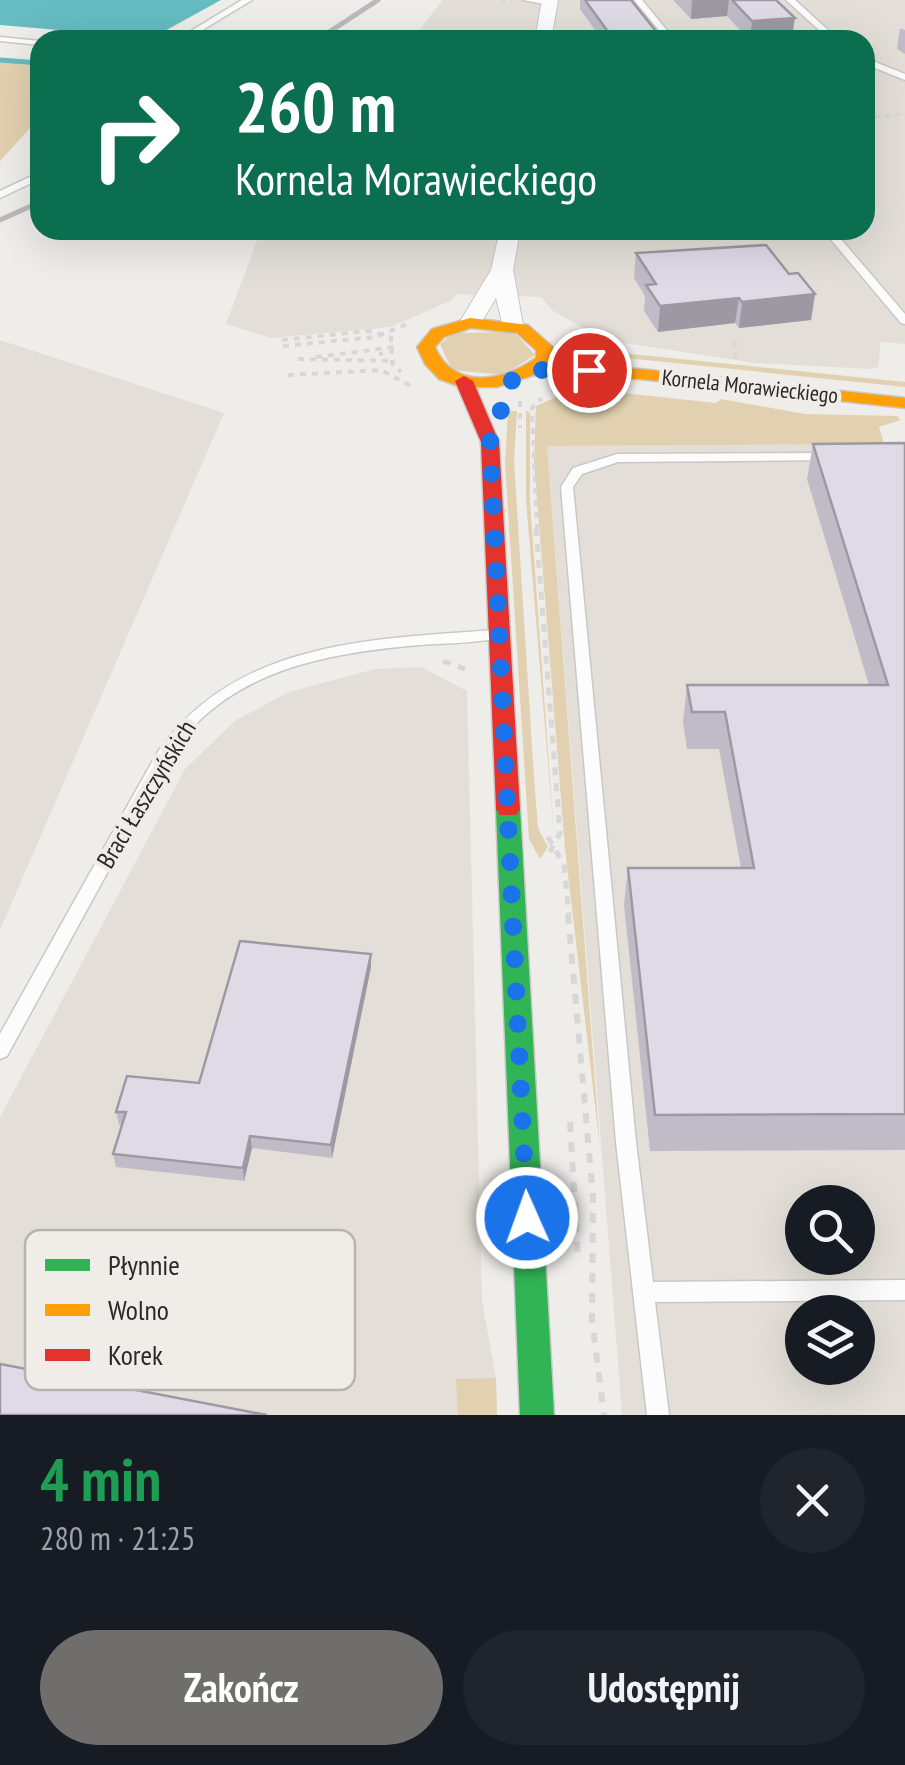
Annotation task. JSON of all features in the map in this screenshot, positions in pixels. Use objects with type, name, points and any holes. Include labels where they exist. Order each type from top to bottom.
[{"type":"street","points":[[545,30],[550,2]]},
{"type":"street","points":[[470,323],[502,270],[508,240]]},
{"type":"street","points":[[502,270],[512,325]]},
{"type":"street","points":[[490,442],[545,360],[546,348],[528,330],[512,325],[470,323],[452,326],[430,353],[464,381],[517,399]]},
{"type":"street","name":"Kornela Morawieckiego","points":[[546,348],[676,370],[905,390]]},
{"type":"street","name":"Kornela Morawieckiego","points":[[536,370],[640,374],[905,403]]},
{"type":"street","points":[[464,381],[490,442],[537,1415]]},
{"type":"lane","points":[[197,30],[248,0]]},
{"type":"lane","points":[[527,0],[550,2]]},
{"type":"lane","points":[[638,0],[663,30]]},
{"type":"lane","points":[[790,0],[823,30]]},
{"type":"lane","points":[[0,40],[30,42]]},
{"type":"lane","points":[[875,66],[905,78]]},
{"type":"lane","points":[[0,195],[30,181]]},
{"type":"lane","points":[[836,240],[905,322]]},
{"type":"lane","points":[[658,1415],[642,1292],[567,487],[577,471],[616,458],[848,457]]},
{"type":"lane","name":"Braci Łaszczyńskich","points":[[0,1051],[165,753],[184,722],[212,698],[256,672],[316,656],[379,644],[499,635]]},
{"type":"lane","points":[[642,1292],[905,1290]]},
{"type":"path","points":[[875,117],[905,114]]},
{"type":"path","points":[[368,331],[388,333],[376,336],[283,343],[368,331]]},
{"type":"path","points":[[388,333],[392,343]]},
{"type":"path","points":[[376,336],[381,344]]},
{"type":"path","points":[[735,341],[735,360]]},
{"type":"path","points":[[430,353],[392,360],[298,360],[430,353]]},
{"type":"path","points":[[288,374],[381,370],[381,364]]},
{"type":"path","points":[[517,399],[520,442]]},
{"type":"path","points":[[517,399],[532,408],[532,487],[560,833],[549,864]]},
{"type":"path","points":[[546,830],[564,865],[594,1198],[592,1320],[604,1415]]},
{"type":"path","points":[[568,1106],[577,1274]]},
{"type":"shaded area","points":[[443,0],[905,0],[905,344],[881,342],[878,367],[871,369],[755,363],[605,340],[553,311],[541,297],[456,294],[452,300],[391,327],[271,338],[226,324],[257,240],[875,240],[875,30],[419,30]]},
{"type":"shaded area","points":[[0,60],[30,63],[30,128],[0,161]]},
{"type":"shaded area","points":[[514,332],[535,355],[503,375],[452,370],[440,344],[454,333]]},
{"type":"shaded area","points":[[0,340],[224,413],[0,930]]},
{"type":"shaded area","points":[[602,351],[905,382],[905,387],[597,355]]},
{"type":"shaded area","points":[[577,388],[716,403],[721,399],[805,414],[897,416],[901,420],[879,427],[884,444],[547,446],[600,1148],[565,849],[534,462],[536,406]]},
{"type":"shaded area","points":[[526,410],[530,413],[530,501],[554,835],[526,501]]},
{"type":"shaded area","points":[[508,411],[517,411],[514,461],[534,778],[538,828],[548,847],[540,859],[529,839],[505,462]]},
{"type":"shaded area","points":[[905,444],[905,1415],[622,1415],[547,446]]},
{"type":"shaded area","points":[[421,667],[467,691],[482,1301],[496,1378],[497,1415],[0,1415],[0,1117],[185,769],[236,720],[289,692],[375,669]]},
{"type":"shaded area","points":[[496,1378],[497,1415],[458,1415],[456,1379]]},
{"type":"water","points":[[0,0],[221,0],[167,30],[58,30],[0,25]]},
{"type":"building","points":[[585,0],[631,0],[655,30],[607,30]]},
{"type":"building","points":[[732,0],[776,0],[795,18],[752,21]]},
{"type":"building","points":[[766,245],[789,274],[798,273],[815,294],[660,306],[646,285],[656,284],[636,253]]},
{"type":"building","points":[[905,443],[905,1114],[655,1115],[628,868],[754,868],[725,712],[692,712],[687,685],[888,685],[813,444]]},
{"type":"building","points":[[240,941],[371,954],[331,1145],[250,1136],[243,1168],[113,1154],[126,1112],[116,1112],[127,1076],[199,1083]]},
{"type":"building","points":[[0,1364],[25,1369],[25,1390],[136,1390],[267,1415],[0,1415]]},
{"type":"waterway","points":[[0,60],[30,62]]},
{"type":"railway","points":[[332,30],[378,0]]},
{"type":"railway","points":[[0,220],[30,206]]},
{"type":"traffic: fast","points":[[508,809],[537,1415]]},
{"type":"traffic: slow","points":[[470,323],[522,329],[545,348],[545,360],[531,370],[497,382],[461,381],[445,375],[433,364],[426,347],[438,333],[470,323]]},
{"type":"traffic: slow","points":[[535,370],[640,374],[905,403]]},
{"type":"traffic: jam","points":[[464,381],[490,442],[508,809]]},
{"type":"route","points":[[527,1218],[490,442],[506,386],[511,381],[536,370],[589,370]]}]
